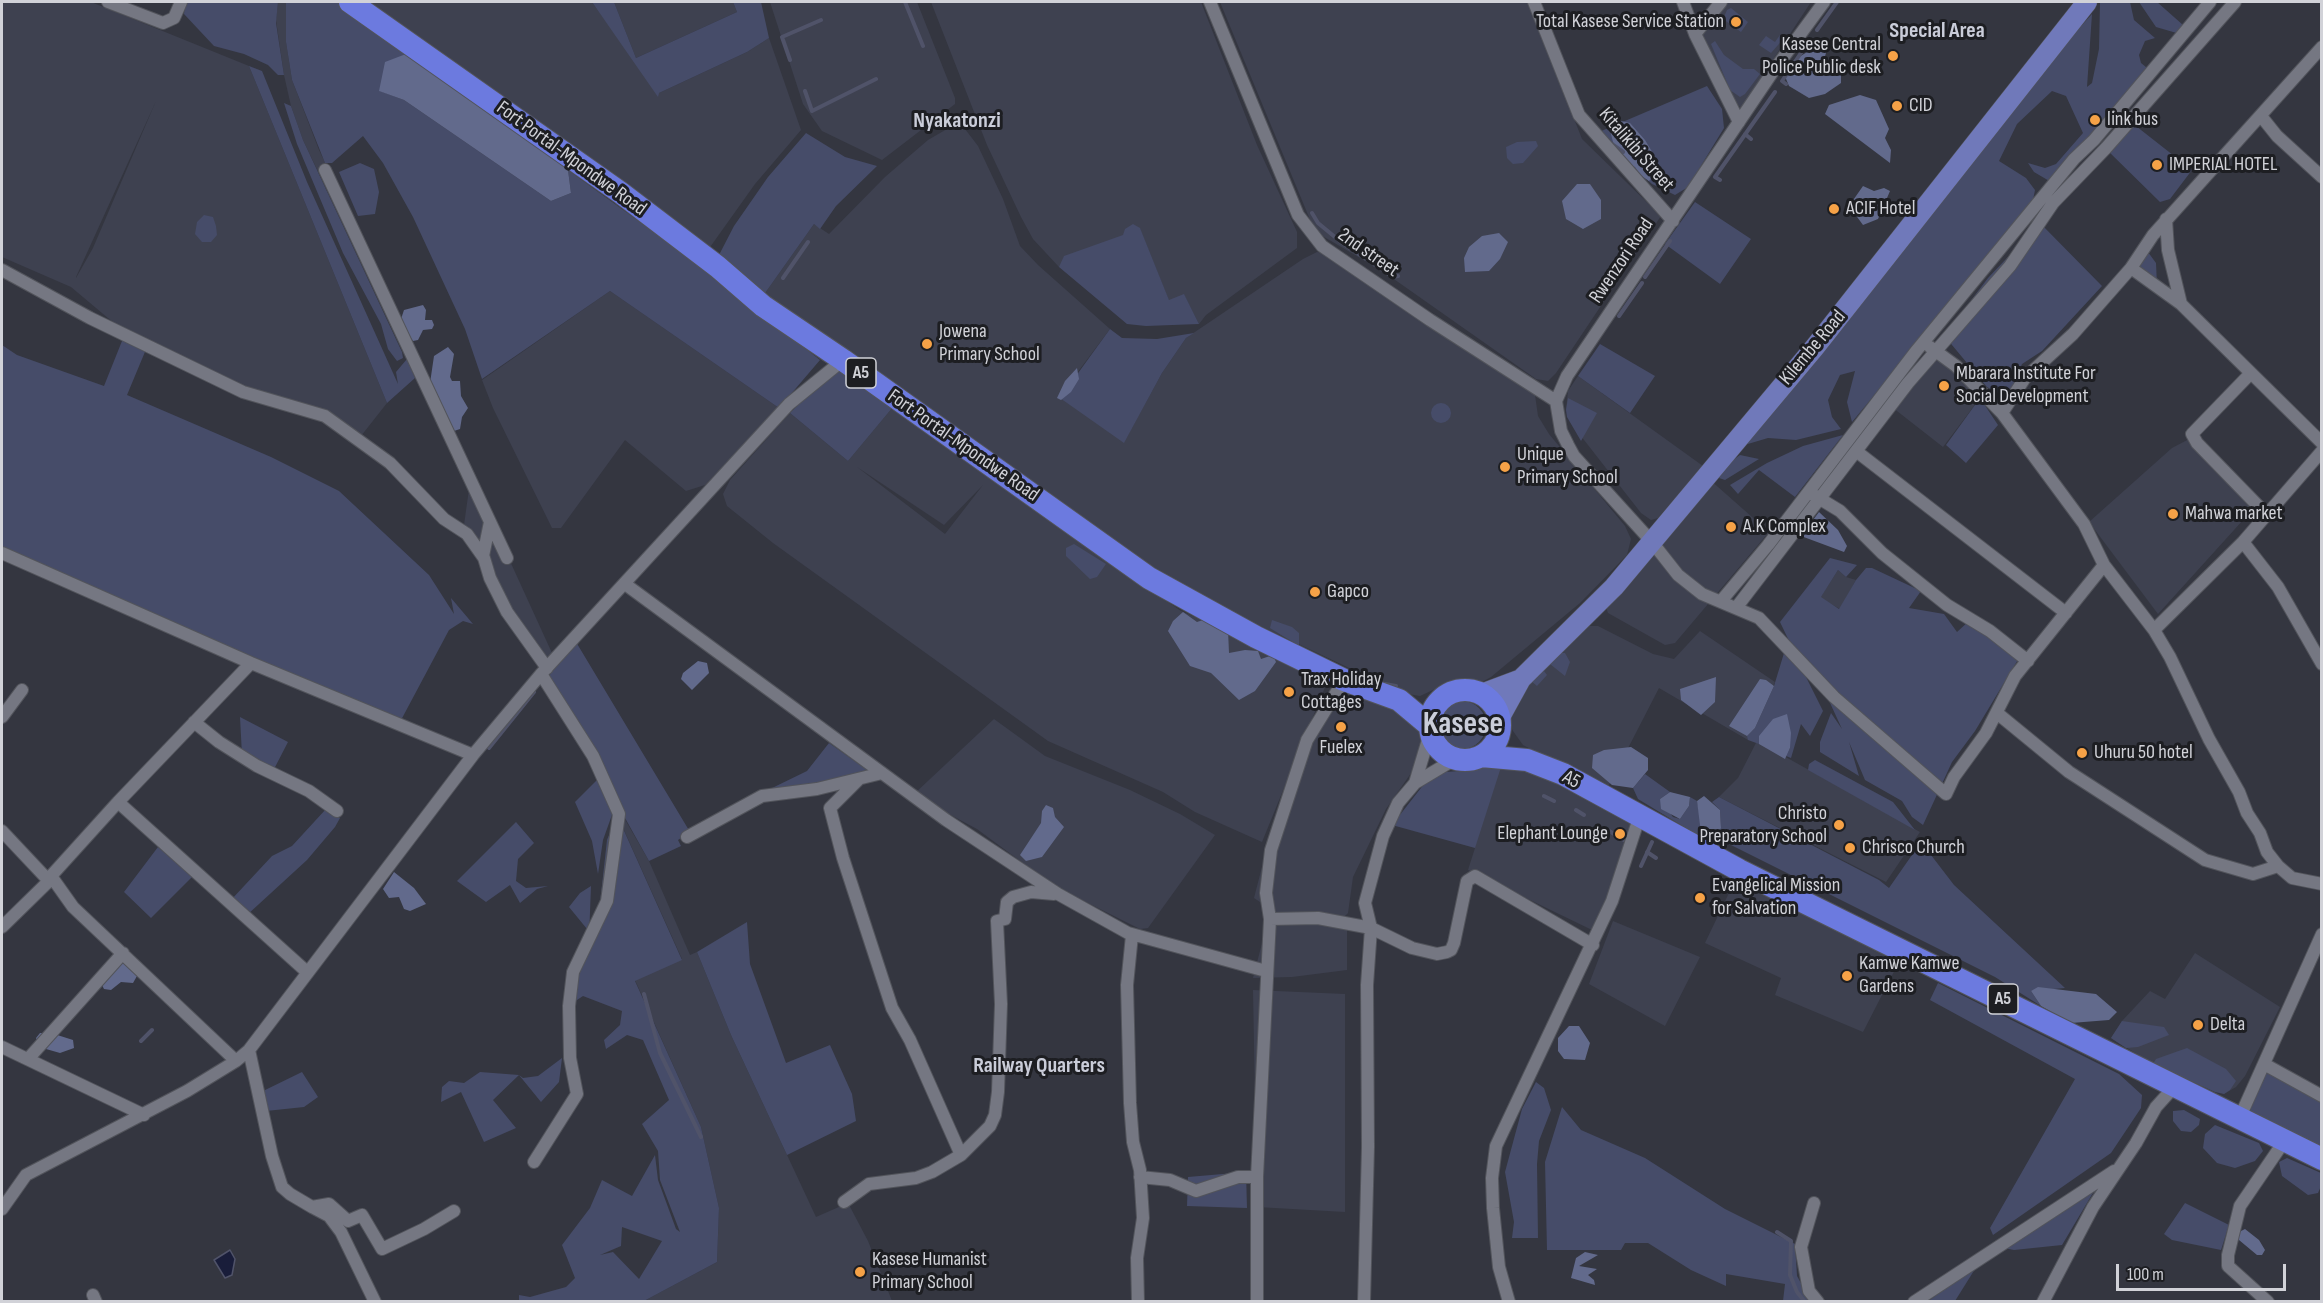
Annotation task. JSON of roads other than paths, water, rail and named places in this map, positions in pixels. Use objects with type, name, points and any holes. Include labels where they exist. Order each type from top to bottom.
[{"type":"highway","name":"Fort Portal-Mpondwe Road","points":[[350,2],[621,193],[718,267],[763,306],[843,360],[1149,578],[1227,622],[1344,680],[1399,700],[1430,729]]},
{"type":"highway","name":"Kilembe Road","points":[[1447,695],[1470,690],[1481,694]]},
{"type":"highway","name":"A5","points":[[1481,694],[1496,709],[1499,724],[1527,760]]},
{"type":"highway","name":"Fort Portal-Mpondwe Road","points":[[1399,700],[1447,695]]},
{"type":"highway","points":[[1430,729],[1434,708],[1447,695]]},
{"type":"highway","name":"Kilembe Road","points":[[1481,756],[1493,745],[1499,724]]},
{"type":"highway","name":"A5","points":[[1430,729],[1435,745],[1455,759],[1468,760],[1481,756],[1527,760],[1563,774],[1679,838],[2320,1156]]},
{"type":"main road","name":"Kilembe Road","points":[[1499,724],[1521,679],[1608,593],[1652,542],[1850,304],[2087,2]]},
{"type":"main road","name":"Kilembe Road","points":[[1481,694],[1521,679]]},
{"type":"street","points":[[108,2],[163,23],[174,18],[181,2]]},
{"type":"street","name":"2nd street","points":[[1210,2],[1298,215],[1322,246],[1430,320],[1556,401]]},
{"type":"street","name":"Kitalikibi Street","points":[[1534,2],[1579,115],[1673,221]]},
{"type":"street","points":[[1683,2],[1695,34],[1739,122]]},
{"type":"street","points":[[1695,34],[1721,2]]},
{"type":"street","name":"Rwenzori Road","points":[[1556,401],[1567,376],[1739,122],[1824,2]]},
{"type":"street","points":[[1736,608],[1924,343],[2074,159],[2094,140],[2210,2]]},
{"type":"street","points":[[1721,601],[1856,451],[1908,383],[1998,281],[2053,203],[2106,148],[2235,2]]},
{"type":"street","points":[[2002,413],[2025,378],[2073,334],[2130,268],[2148,240],[2166,219],[2262,116],[2322,47]]},
{"type":"street","points":[[2262,116],[2277,136],[2322,177]]},
{"type":"street","points":[[325,170],[507,558]]},
{"type":"street","points":[[2166,219],[2168,250],[2181,304]]},
{"type":"street","points":[[2130,268],[2181,304],[2322,442]]},
{"type":"street","points":[[2,270],[90,318],[243,392],[325,416],[390,463],[444,519],[467,534],[483,556],[490,578],[507,612],[593,756],[619,813],[607,901],[573,972],[569,1006],[570,1058],[577,1094],[534,1162]]},
{"type":"street","points":[[1924,343],[1956,366],[2002,413],[2084,524],[2104,565],[2154,630],[2239,792],[2247,813],[2260,833],[2267,852],[2292,878],[2322,884]]},
{"type":"street","points":[[2,1209],[26,1175],[144,1115],[236,1061],[249,1050],[473,755],[544,671],[789,404],[843,360]]},
{"type":"street","points":[[2250,374],[2192,434],[2197,443],[2266,514]]},
{"type":"street","points":[[1556,401],[1561,431],[1574,456],[1652,542],[1678,575],[1702,594],[1759,618],[1834,697],[1946,794],[1997,713],[2015,676],[2104,565]]},
{"type":"street","points":[[1856,451],[2066,613]]},
{"type":"street","points":[[2154,630],[2243,542],[2322,451]]},
{"type":"street","points":[[1814,495],[1840,511],[1913,579],[2028,661]]},
{"type":"street","points":[[483,556],[490,522]]},
{"type":"street","points":[[2243,542],[2278,586],[2322,664]]},
{"type":"street","points":[[2,554],[251,663],[473,755]]},
{"type":"street","points":[[624,584],[946,820],[1058,894],[1132,935],[1266,970]]},
{"type":"street","points":[[2,927],[50,879],[118,802],[251,663]]},
{"type":"street","points":[[1257,1302],[1257,1177],[1270,919],[1266,893],[1271,850],[1307,740],[1344,680]]},
{"type":"street","points":[[2,717],[22,690]]},
{"type":"street","points":[[1997,713],[2069,772],[2205,860],[2253,874],[2278,866]]},
{"type":"street","points":[[194,722],[219,742],[257,766],[309,791],[337,811]]},
{"type":"street","points":[[1415,783],[1430,729]]},
{"type":"street","points":[[1364,1302],[1368,1147],[1366,985],[1371,928],[1365,903],[1369,881],[1398,803],[1415,783],[1455,759]]},
{"type":"street","points":[[687,837],[762,796],[817,789],[882,773]]},
{"type":"street","points":[[859,778],[830,808],[843,858],[892,1008],[910,1040],[961,1155]]},
{"type":"street","points":[[118,802],[307,972]]},
{"type":"street","points":[[1509,1302],[1499,1267],[1493,1208],[1492,1178],[1496,1146],[1593,945],[1612,901],[1640,815]]},
{"type":"street","points":[[2,831],[50,879],[73,907],[236,1061]]},
{"type":"street","points":[[1270,919],[1318,918],[1371,928],[1412,948],[1437,954],[1447,952],[1451,950],[1454,943],[1467,881],[1475,876],[1593,945]]},
{"type":"street","points":[[844,1202],[868,1184],[924,1176],[961,1155],[990,1126],[995,1114],[1001,1004],[997,921],[1005,919],[1007,902],[1013,897],[1031,892],[1058,894]]},
{"type":"street","points":[[2240,1117],[2322,934]]},
{"type":"street","points":[[1132,935],[1127,985],[1128,1044],[1133,1142],[1140,1177],[1143,1218],[1137,1258],[1138,1302]]},
{"type":"street","points":[[28,1059],[123,953]]},
{"type":"street","points":[[249,1050],[282,1187],[329,1216],[341,1232],[375,1302]]},
{"type":"street","points":[[4,1052],[28,1059],[144,1115]]},
{"type":"street","points":[[2264,1064],[2322,1096]]},
{"type":"street","points":[[2043,1302],[2093,1207],[2156,1107],[2175,1086]]},
{"type":"street","points":[[2268,1302],[2228,1266],[2228,1255],[2240,1206],[2285,1140]]},
{"type":"street","points":[[1914,1302],[2119,1168]]},
{"type":"street","points":[[1140,1177],[1170,1180],[1196,1191],[1238,1177],[1257,1177]]},
{"type":"street","points":[[1814,1203],[1801,1247],[1809,1290],[1818,1302]]},
{"type":"street","points":[[312,1207],[329,1204],[348,1221],[362,1215],[382,1249],[424,1229],[454,1210]]},
{"type":"waterway","points":[[905,2],[923,46]]},
{"type":"waterway","points":[[1817,30],[1837,2]]},
{"type":"waterway","points":[[790,60],[782,37],[821,20]]},
{"type":"waterway","points":[[1786,84],[1782,81],[1809,41]]},
{"type":"waterway","points":[[805,91],[812,111],[876,79]]},
{"type":"waterway","points":[[1720,180],[1715,177],[1775,92]]},
{"type":"waterway","points":[[1745,134],[1751,139]]},
{"type":"waterway","points":[[1609,142],[1623,152]]},
{"type":"waterway","points":[[1312,213],[1318,223],[1341,242],[1393,277],[1398,276]]},
{"type":"waterway","points":[[1645,277],[1670,241]]},
{"type":"waterway","points":[[783,278],[808,242]]},
{"type":"waterway","points":[[1619,316],[1642,283]]},
{"type":"waterway","points":[[1385,684],[1396,686]]},
{"type":"waterway","points":[[489,748],[534,692]]},
{"type":"waterway","points":[[1544,796],[1554,801]]},
{"type":"waterway","points":[[1576,810],[1584,815]]},
{"type":"waterway","points":[[1606,829],[1624,840]]},
{"type":"waterway","points":[[1641,866],[1652,842]]},
{"type":"waterway","points":[[1647,852],[1656,858]]},
{"type":"waterway","points":[[644,994],[660,1053],[701,1137]]},
{"type":"waterway","points":[[141,1041],[152,1030]]},
{"type":"waterway","points":[[1777,1232],[1791,1241],[1790,1275],[1797,1292],[1805,1302]]},
{"type":"place","name":"Total Kasese Service Station","points":[[1736,22]]},
{"type":"place","name":"Kasese Central Police Public desk","points":[[1893,56]]},
{"type":"place","name":"CID","points":[[1897,106]]},
{"type":"place","name":"link bus","points":[[2095,120]]},
{"type":"place","name":"IMPERIAL HOTEL","points":[[2157,165]]},
{"type":"place","name":"ACIF Hotel","points":[[1834,209]]},
{"type":"place","name":"Jowena Primary School","points":[[927,344]]},
{"type":"place","name":"Mbarara Institute For Social Development","points":[[1944,386]]},
{"type":"place","name":"Unique Primary School","points":[[1505,467]]},
{"type":"place","name":"Mahwa market","points":[[2173,514]]},
{"type":"place","name":"A.K Complex","points":[[1731,527]]},
{"type":"place","name":"Gapco","points":[[1315,592]]},
{"type":"place","name":"Trax Holiday Cottages","points":[[1289,692]]},
{"type":"place","name":"Fuelex","points":[[1341,727]]},
{"type":"place","name":"Uhuru 50 hotel","points":[[2082,753]]},
{"type":"place","name":"Christo Preparatory School","points":[[1839,825]]},
{"type":"place","name":"Elephant Lounge","points":[[1620,834]]},
{"type":"place","name":"Chrisco Church","points":[[1850,848]]},
{"type":"place","name":"Evangelical Mission for Salvation","points":[[1700,898]]},
{"type":"place","name":"Kamwe Kamwe Gardens","points":[[1847,976]]},
{"type":"place","name":"Delta","points":[[2198,1025]]},
{"type":"place","name":"Kasese Humanist Primary School","points":[[860,1272]]},
{"type":"district","name":"Special Area","points":[[1937,31]]},
{"type":"district","name":"Nyakatonzi","points":[[957,121]]},
{"type":"district","name":"Kasese","points":[[1463,725]]},
{"type":"district","name":"Railway Quarters","points":[[1039,1066]]}]
